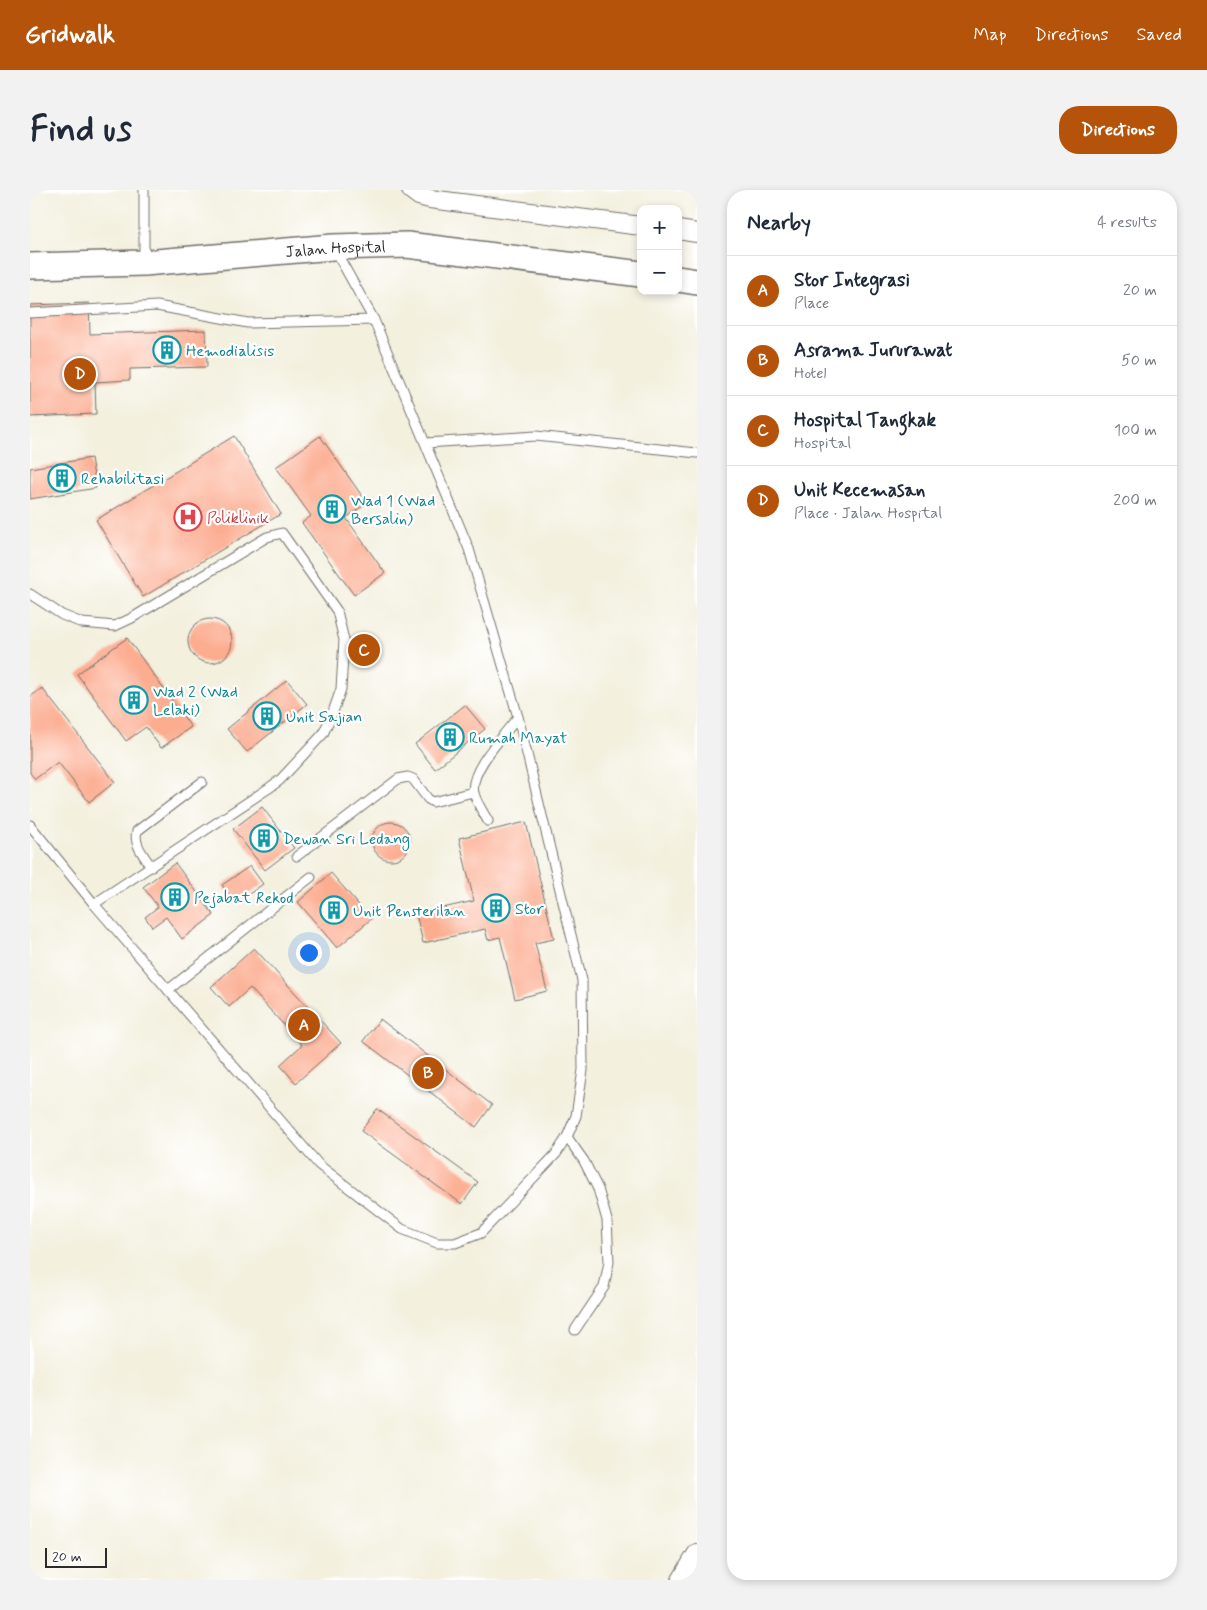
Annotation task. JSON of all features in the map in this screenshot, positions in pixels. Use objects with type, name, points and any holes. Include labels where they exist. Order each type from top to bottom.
[{"type":"street","points":[[412,190],[419,196],[430,199],[637,225]]},
{"type":"street","points":[[682,231],[697,233]]},
{"type":"street","name":"Jalan Hospital","points":[[30,266],[144,264],[333,247],[407,245],[637,274]]},
{"type":"street","points":[[682,280],[697,282]]},
{"type":"street","points":[[681,1580],[697,1553]]},
{"type":"lane","points":[[144,190],[144,264]]},
{"type":"lane","points":[[30,825],[94,904],[318,1164],[402,1229],[437,1243],[455,1243],[481,1233],[556,1154],[567,1137],[576,1116],[584,1070],[582,980],[518,717],[469,549],[374,320],[333,247]]},
{"type":"lane","points":[[30,313],[157,306],[248,323],[374,320]]},
{"type":"lane","points":[[426,443],[536,436],[697,453]]},
{"type":"lane","points":[[30,594],[62,615],[82,623],[115,626],[132,618],[267,536],[282,533],[337,611],[344,640],[340,689],[333,712],[323,734],[280,780],[94,904]]},
{"type":"lane","points":[[488,821],[473,792],[474,784],[480,766],[518,717]]},
{"type":"lane","points":[[297,856],[403,777],[413,779],[433,802],[473,792]]},
{"type":"lane","points":[[151,867],[137,844],[135,838],[137,830],[202,782]]},
{"type":"lane","points":[[168,990],[311,877]]},
{"type":"lane","points":[[567,1137],[584,1161],[598,1189],[607,1220],[609,1262],[604,1287],[575,1330]]},
{"type":"building","points":[[89,303],[90,334],[206,330],[207,367],[130,369],[130,380],[95,382],[96,414],[30,417],[30,305]]},
{"type":"building","name":"Poliklinik","points":[[234,436],[281,514],[143,597],[96,520]]},
{"type":"building","name":"Wad 1 (Wad Bersalin)","points":[[320,436],[367,503],[346,518],[385,573],[354,595],[302,523],[311,516],[276,467]]},
{"type":"building","name":"Rehabilitasi","points":[[91,458],[96,488],[30,499],[30,468]]},
{"type":"building","points":[[210,619],[222,623],[228,629],[232,641],[228,653],[222,659],[210,663],[198,659],[192,653],[188,641],[192,629],[198,623]]},
{"type":"building","name":"Wad 2 (Wad Lelaki)","points":[[127,638],[191,727],[161,748],[146,727],[126,741],[77,674]]},
{"type":"building","name":"Unit Sajian","points":[[287,680],[307,704],[247,752],[227,729]]},
{"type":"building","points":[[42,688],[115,782],[89,802],[58,762],[35,779],[30,773],[30,697]]},
{"type":"building","name":"Rumah Mayat","points":[[465,705],[485,729],[435,769],[415,744]]},
{"type":"building","name":"Dewan Sri Ledang","points":[[262,807],[294,848],[265,870],[233,829]]},
{"type":"building","points":[[391,822],[405,827],[410,841],[405,855],[391,860],[377,855],[372,841],[377,827]]},
{"type":"building","name":"Stor","points":[[526,822],[554,939],[535,943],[547,991],[515,999],[500,937],[488,940],[485,929],[423,943],[416,914],[474,901],[459,838]]},
{"type":"building","name":"Pejabat Rekod","points":[[175,863],[214,915],[182,939],[166,917],[152,927],[145,917],[158,907],[143,887]]},
{"type":"building","points":[[250,866],[263,884],[235,904],[222,885]]},
{"type":"building","name":"Unit Pensterilan","points":[[331,873],[371,919],[337,948],[298,902]]},
{"type":"building","points":[[254,948],[341,1043],[296,1083],[280,1065],[302,1045],[250,988],[229,1007],[211,987]]},
{"type":"building","points":[[380,1019],[492,1105],[476,1127],[363,1041]]},
{"type":"building","points":[[377,1109],[478,1182],[462,1204],[361,1131]]},
{"type":"place","name":"Hemodialisis","points":[[167,350]]},
{"type":"place","name":"Unit Kecemasan","points":[[80,374]]},
{"type":"place","name":"Rehabilitasi","points":[[62,478]]},
{"type":"place","name":"Wad 1 (Wad Bersalin)","points":[[332,509]]},
{"type":"place","name":"Poliklinik","points":[[188,517]]},
{"type":"place","name":"Hospital Tangkak","points":[[364,650]]},
{"type":"place","name":"Wad 2 (Wad Lelaki)","points":[[134,700]]},
{"type":"place","name":"Unit Sajian","points":[[267,716]]},
{"type":"place","name":"Rumah Mayat","points":[[450,737]]},
{"type":"place","name":"Dewan Sri Ledang","points":[[264,838]]},
{"type":"place","name":"Pejabat Rekod","points":[[175,897]]},
{"type":"place","name":"Stor","points":[[496,908]]},
{"type":"place","name":"Unit Pensterilan","points":[[334,910]]},
{"type":"place","name":"Stor Integrasi","points":[[304,1025]]},
{"type":"place","name":"Asrama Jururawat","points":[[428,1073]]}]
